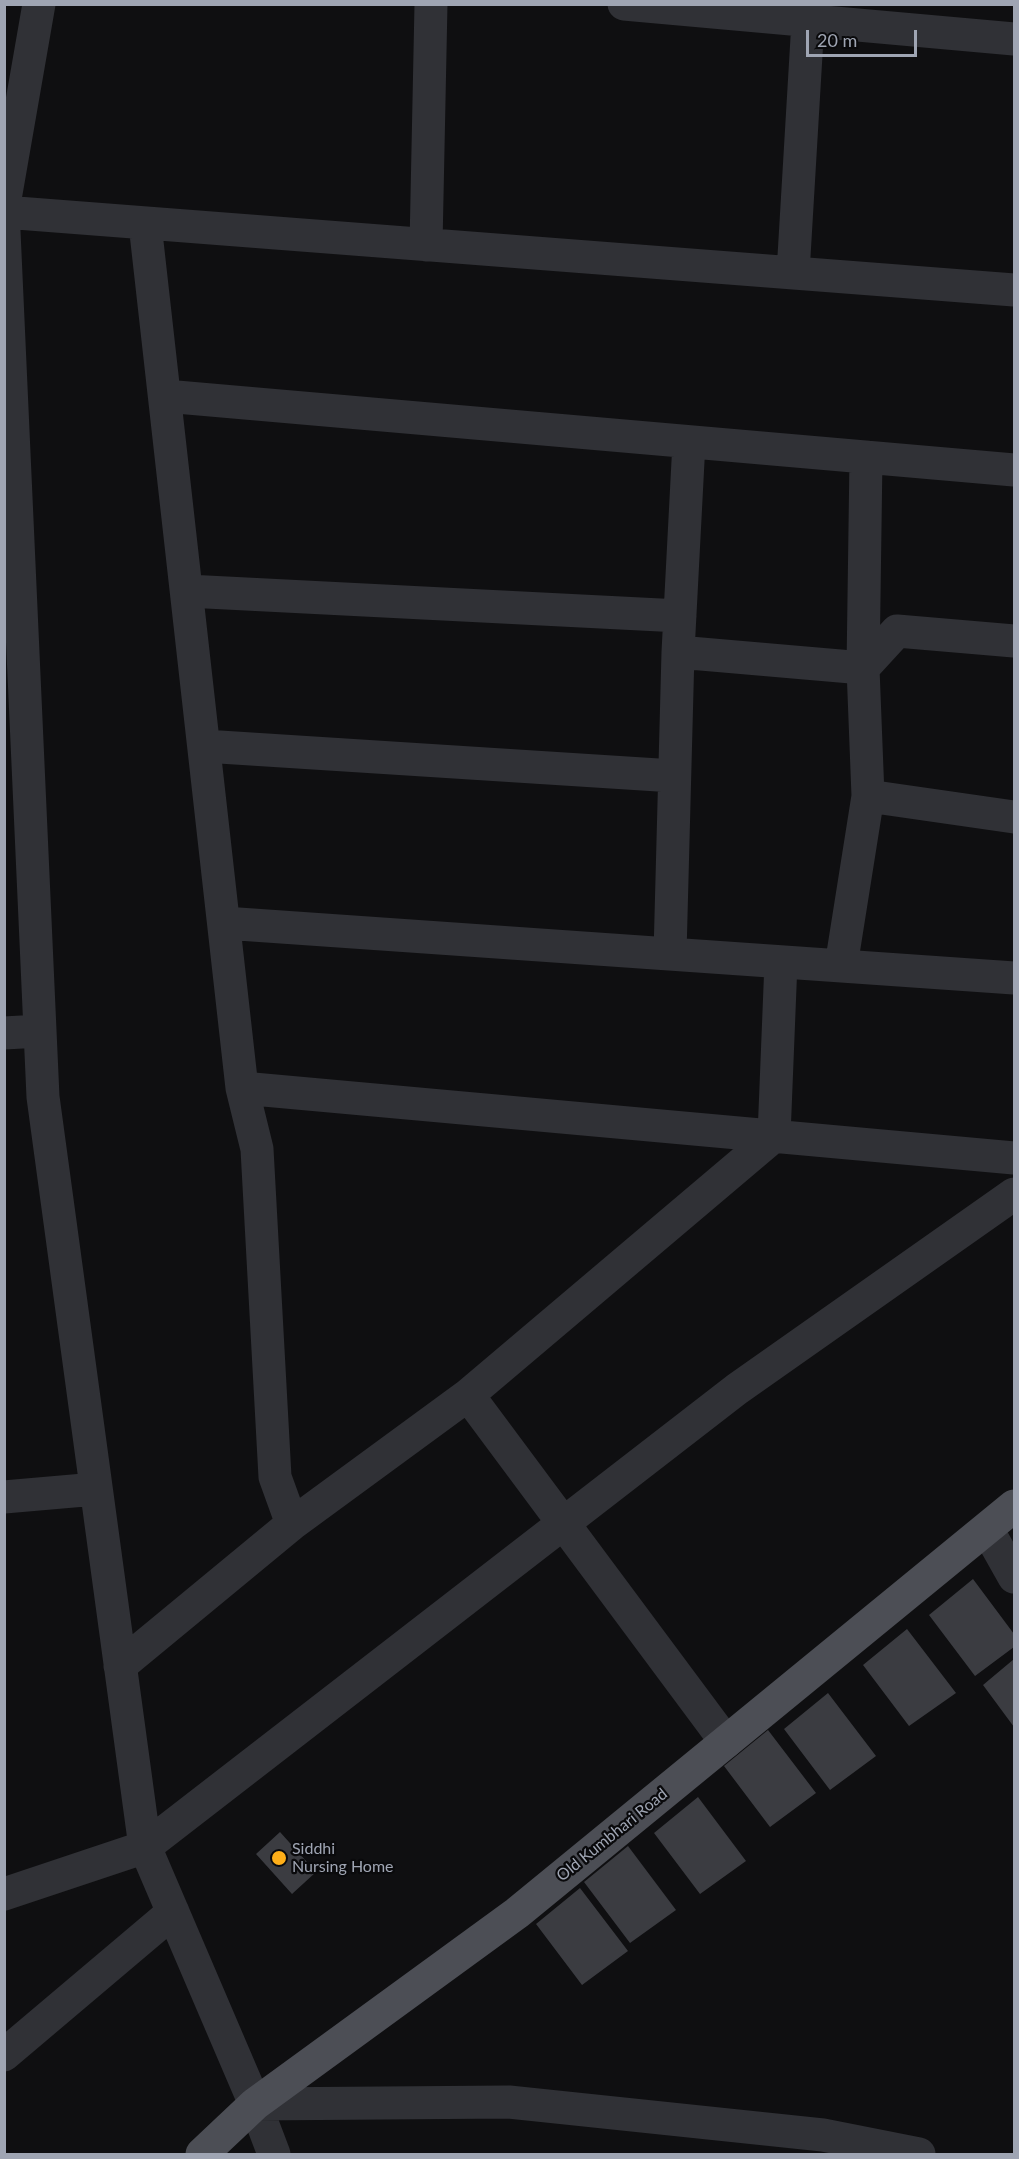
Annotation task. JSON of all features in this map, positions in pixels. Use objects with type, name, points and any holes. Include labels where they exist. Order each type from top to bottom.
[{"type":"main road","name":"Old Kumbhari Road","points":[[202,2154],[255,2104],[517,1913],[1014,1506]]},
{"type":"street","points":[[4,205],[39,4]]},
{"type":"street","points":[[426,245],[431,4]]},
{"type":"street","points":[[624,4],[1014,39]]},
{"type":"street","points":[[793,273],[808,21]]},
{"type":"street","points":[[4,212],[1014,290]]},
{"type":"street","points":[[146,224],[242,1088],[257,1149],[275,1477],[291,1524]]},
{"type":"street","points":[[4,231],[12,564],[43,1096],[145,1848],[255,2104],[274,2154]]},
{"type":"street","points":[[165,396],[1014,470]]},
{"type":"street","points":[[670,954],[678,652],[690,442]]},
{"type":"street","points":[[841,966],[868,796],[863,668],[866,457]]},
{"type":"street","points":[[187,591],[680,616]]},
{"type":"street","points":[[863,668],[897,631],[1014,641]]},
{"type":"street","points":[[678,652],[863,668]]},
{"type":"street","points":[[204,746],[674,776]]},
{"type":"street","points":[[868,796],[1014,817]]},
{"type":"street","points":[[224,923],[1014,978]]},
{"type":"street","points":[[120,1666],[291,1524],[468,1395],[774,1136],[781,962]]},
{"type":"street","points":[[4,1033],[40,1031]]},
{"type":"street","points":[[242,1088],[1014,1158]]},
{"type":"street","points":[[4,1894],[145,1848],[737,1389],[1014,1194]]},
{"type":"street","points":[[468,1395],[726,1742]]},
{"type":"street","points":[[4,1497],[96,1489]]},
{"type":"street","points":[[987,1529],[1014,1577]]},
{"type":"street","points":[[4,2055],[173,1912]]},
{"type":"street","points":[[255,2104],[508,2102],[823,2135],[919,2154]]},
{"type":"building","points":[[973,1579],[1014,1634],[1014,1647],[975,1676],[929,1615]]},
{"type":"building","points":[[907,1629],[956,1693],[909,1726],[863,1665]]},
{"type":"building","points":[[1014,1659],[1014,1727],[983,1685]]},
{"type":"building","points":[[828,1693],[876,1756],[830,1790],[784,1729]]},
{"type":"building","points":[[768,1730],[816,1793],[770,1827],[724,1766]]},
{"type":"building","points":[[698,1797],[746,1861],[700,1894],[654,1833]]},
{"type":"building","points":[[280,1832],[316,1872],[292,1894],[256,1854]]},
{"type":"building","points":[[628,1846],[676,1910],[630,1943],[584,1882]]},
{"type":"building","points":[[580,1888],[628,1951],[582,1985],[536,1924]]},
{"type":"place","name":"Siddhi Nursing Home","points":[[279,1858]]}]
